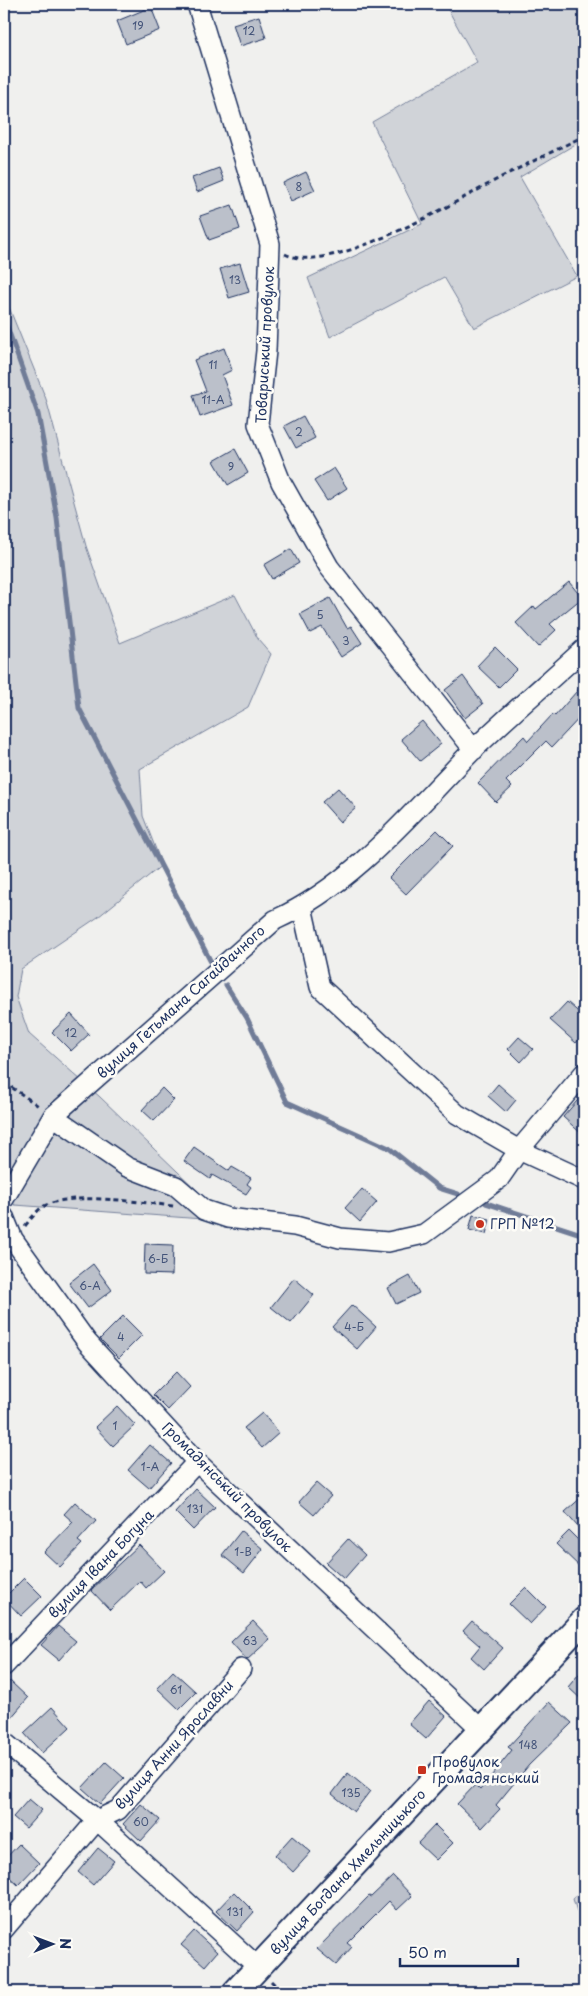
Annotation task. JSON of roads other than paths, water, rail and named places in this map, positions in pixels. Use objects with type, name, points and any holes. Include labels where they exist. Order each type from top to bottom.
[{"type":"street","name":"Товариський провулок","points":[[197,4],[270,244],[266,351],[258,424],[281,482],[329,567],[474,750]]},
{"type":"street","name":"вулиця Гетьмана Сагайдачного","points":[[4,1200],[53,1116],[259,932],[275,920],[302,908],[376,849],[474,750],[584,649]]},
{"type":"street","points":[[302,908],[320,987],[457,1114],[519,1150],[584,1180]]},
{"type":"street","points":[[53,1116],[127,1167],[176,1186],[204,1210],[228,1218],[295,1226],[340,1238],[388,1242],[424,1234],[499,1179],[519,1150],[584,1073]]},
{"type":"street","name":"Громадянський провулок","points":[[4,1217],[13,1239],[87,1342],[197,1462],[482,1730]]},
{"type":"street","name":"вулиця Івана Богуна","points":[[4,1666],[197,1462]]},
{"type":"street","name":"вулиця Богдана Хмельницького","points":[[235,1992],[584,1620]]},
{"type":"street","name":"вулиця Анни Ярославни","points":[[4,1929],[97,1820],[118,1810],[242,1669]]},
{"type":"street","points":[[4,1742],[97,1820],[258,1967]]},
{"type":"waterway","points":[[4,318],[38,414],[57,518],[79,708],[212,964]]},
{"type":"waterway","points":[[226,985],[247,1018],[287,1102],[389,1148],[439,1188],[458,1194]]},
{"type":"waterway","points":[[486,1203],[584,1235]]},
{"type":"place","name":"ГРП №12","points":[[480,1224]]},
{"type":"place","name":"Провулок Громадянський","points":[[422,1770]]}]
